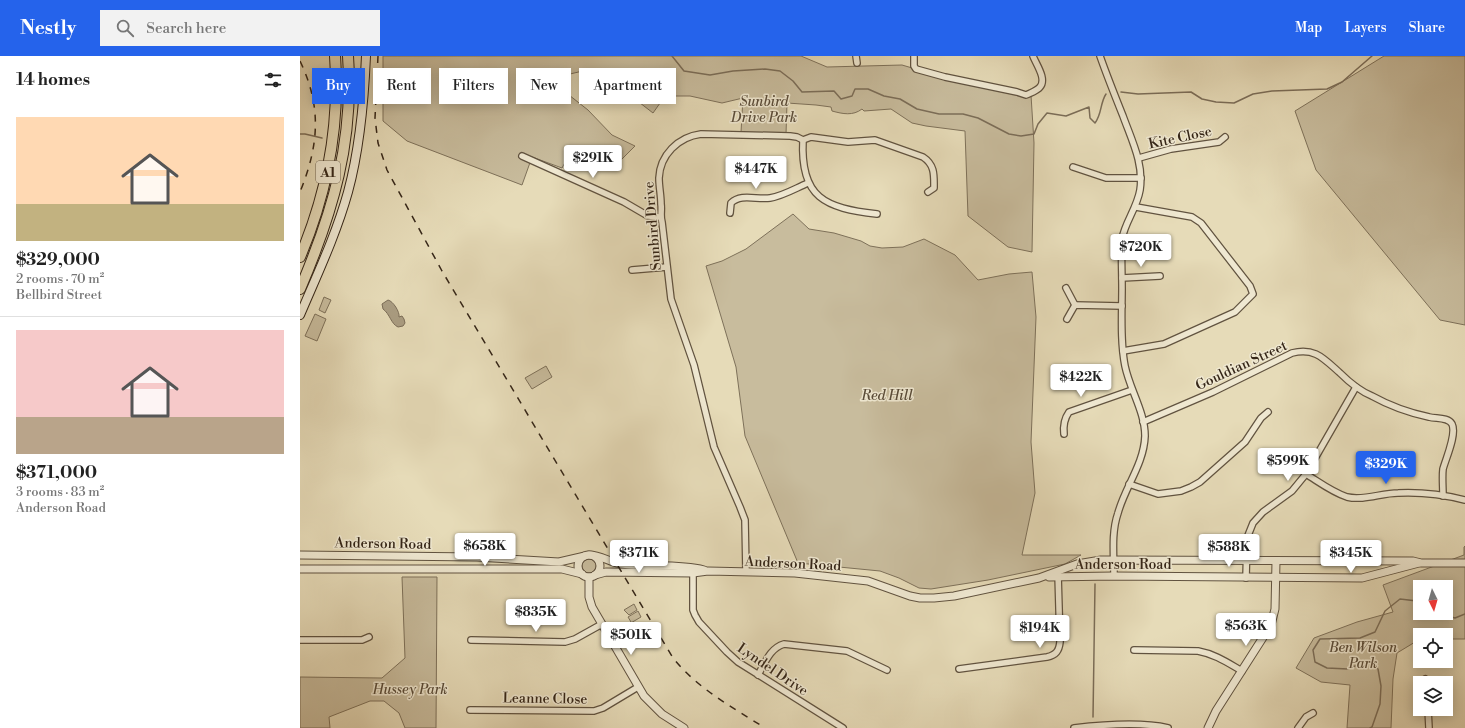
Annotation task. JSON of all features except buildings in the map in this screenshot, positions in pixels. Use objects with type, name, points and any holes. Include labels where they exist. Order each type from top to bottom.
[{"type":"highway","name":"A1","points":[[300,257],[320,204],[330,161],[336,114],[335,56]]},
{"type":"highway","name":"A1","points":[[300,289],[326,225],[340,172],[347,120],[350,59]]},
{"type":"main road","points":[[300,315],[327,254],[348,191],[356,157],[361,125],[366,56]]},
{"type":"street","points":[[856,56],[857,64]]},
{"type":"street","points":[[914,56],[914,66],[916,69],[945,77],[1017,92],[1026,96],[1039,88],[1042,83],[1042,75],[1033,56]]},
{"type":"street","points":[[1100,56],[1139,158],[1141,178],[1140,191],[1136,207],[1124,229],[1122,239],[1122,306],[1125,368],[1143,422],[1144,436],[1143,450],[1139,465],[1119,508],[1115,523],[1114,576]]},
{"type":"street","name":"Sunbird Drive","points":[[746,572],[745,520],[714,447],[694,365],[671,299],[662,222],[660,217],[661,204],[659,178],[662,164],[671,149],[682,140],[701,134],[792,136],[803,140],[811,137],[848,142],[875,140],[923,157],[930,162],[934,170],[934,188],[928,192]]},
{"type":"street","name":"Kite Close","points":[[1139,158],[1171,149],[1219,142],[1225,137]]},
{"type":"street","points":[[803,140],[802,161],[808,183],[815,193],[829,203],[877,214]]},
{"type":"street","points":[[522,156],[624,202],[648,216],[660,217]]},
{"type":"street","points":[[1073,168],[1106,178],[1141,178]]},
{"type":"street","points":[[730,213],[730,203],[735,200],[741,198],[769,198],[808,183]]},
{"type":"street","points":[[1123,351],[1164,344],[1235,312],[1253,294],[1250,286],[1201,223],[1192,217],[1136,207]]},
{"type":"street","points":[[632,270],[667,267]]},
{"type":"street","points":[[1122,278],[1160,276]]},
{"type":"street","points":[[1066,288],[1075,305]]},
{"type":"street","points":[[1075,305],[1122,306]]},
{"type":"street","points":[[1067,319],[1075,305]]},
{"type":"street","name":"Gouldian Street","points":[[1143,422],[1213,392],[1292,353],[1306,352],[1321,357],[1356,387],[1370,396],[1388,404],[1424,416],[1447,420],[1452,424],[1453,435],[1443,470],[1443,496]]},
{"type":"street","points":[[1246,578],[1247,538],[1253,523],[1263,512],[1292,491],[1306,474],[1356,387]]},
{"type":"street","points":[[1064,434],[1063,425],[1065,418],[1070,412],[1132,390]]},
{"type":"street","points":[[1129,484],[1158,494],[1181,491],[1191,487],[1200,482],[1245,442],[1261,418],[1268,412]]},
{"type":"street","points":[[1306,474],[1347,497],[1364,498],[1397,492],[1443,496],[1465,500]]},
{"type":"street","name":"Anderson Road","points":[[300,555],[491,557],[559,562],[587,556],[598,556],[621,564],[708,571],[794,573],[863,581],[910,596],[930,598],[954,596],[1058,574],[1085,562],[1114,560],[1413,561],[1421,563],[1465,563]]},
{"type":"street","points":[[382,556],[382,570]]},
{"type":"street","points":[[405,570],[406,556]]},
{"type":"street","points":[[587,556],[595,557],[599,563],[599,569],[588,575],[579,570],[578,564],[581,558],[587,556]]},
{"type":"street","points":[[1208,728],[1216,711],[1271,625],[1275,609],[1276,561]]},
{"type":"street","points":[[1336,561],[1347,564],[1376,564],[1380,568],[1378,574]]},
{"type":"street","name":"Anderson Road","points":[[1058,574],[1246,578],[1362,578],[1421,563]]},
{"type":"street","name":"Anderson Road","points":[[300,569],[562,569],[588,575],[606,572],[693,570]]},
{"type":"street","name":"Lyndel Drive","points":[[693,570],[694,615],[727,652],[738,662],[843,728]]},
{"type":"street","points":[[959,669],[1047,657],[1055,654],[1059,647],[1058,574]]},
{"type":"street","points":[[588,575],[590,601],[638,687],[655,709],[684,728]]},
{"type":"street","points":[[471,640],[565,642],[575,639],[602,624]]},
{"type":"street","points":[[300,640],[362,640],[369,637]]},
{"type":"street","points":[[758,675],[772,651],[779,645],[784,644],[847,651],[887,670]]},
{"type":"street","points":[[1134,650],[1198,651],[1216,656],[1242,671]]},
{"type":"street","name":"Leanne Close","points":[[470,710],[594,711],[603,708],[638,687]]},
{"type":"street","points":[[1298,728],[1306,717],[1313,713]]},
{"type":"street","points":[[1428,716],[1429,728]]},
{"type":"street","points":[[1074,728],[1123,725],[1168,728]]},
{"type":"green space","name":"Sunbird Drive Park","points":[[383,56],[801,56],[827,67],[902,65],[953,80],[1031,95],[1034,143],[1032,252],[1008,247],[968,216],[965,131],[912,123],[891,109],[864,111],[862,109],[855,113],[844,114],[832,111],[831,107],[787,103],[786,134],[741,132],[743,98],[722,103],[690,96],[676,96],[676,68],[579,68],[579,72],[571,74],[571,68],[516,68],[516,104],[571,104],[571,97],[588,110],[612,135],[635,146],[615,166],[573,148],[562,168],[532,157],[522,185],[407,141],[383,121],[383,104],[431,104],[431,68],[383,68]]},
{"type":"green space","points":[[1384,56],[1465,56],[1465,325],[1440,320],[1316,170],[1295,111]]},
{"type":"green space","points":[[641,104],[659,104],[653,113]]},
{"type":"green space","name":"Red Hill","points":[[793,214],[809,229],[834,233],[861,241],[870,246],[882,248],[903,247],[924,239],[955,255],[978,280],[1009,274],[1032,272],[1036,317],[1031,442],[1035,493],[1022,555],[1081,555],[1065,564],[988,580],[931,589],[919,588],[880,571],[798,563],[745,436],[736,367],[706,266],[722,261],[746,249]]},
{"type":"green space","points":[[324,297],[331,300],[325,313],[319,310]]},
{"type":"green space","points":[[315,314],[326,319],[317,341],[305,336]]},
{"type":"green space","points":[[546,366],[552,377],[532,389],[525,378]]},
{"type":"green space","name":"Ben Wilson Park","points":[[1465,546],[1465,639],[1453,639],[1453,628],[1413,628],[1413,643],[1397,653],[1393,679],[1391,728],[1347,728],[1350,685],[1321,682],[1296,668],[1314,638],[1357,622],[1393,612],[1383,585],[1464,555]]},
{"type":"green space","points":[[586,559],[592,559],[596,563],[596,569],[592,573],[586,573],[582,569],[582,563]]},
{"type":"green space","name":"Hussey Park","points":[[402,577],[437,577],[436,728],[405,728],[399,713],[384,701],[370,701],[329,717],[330,728],[300,728],[300,677],[382,678],[405,658]]},
{"type":"green space","points":[[634,604],[637,610],[629,615],[624,610]]},
{"type":"green space","points":[[638,611],[641,617],[624,627],[631,622],[628,617]]},
{"type":"shaded area","points":[[388,300],[396,307],[399,317],[402,316],[404,319],[405,323],[403,326],[396,326],[383,309],[382,304]]},
{"type":"waterway","points":[[672,56],[684,71],[710,75],[733,71],[765,69],[780,71],[793,81],[802,92],[834,91],[841,99],[852,96],[855,89],[868,89],[884,96],[900,99],[917,109],[939,114],[963,114],[978,118],[1009,134],[1021,136],[1034,134],[1038,124],[1047,113],[1066,116],[1089,107],[1090,118],[1095,123],[1099,116],[1106,94]]},
{"type":"waterway","points":[[1121,92],[1138,94],[1191,92],[1202,99],[1216,102],[1234,103],[1253,94],[1272,91],[1327,89],[1342,82],[1372,56]]},
{"type":"waterway","points":[[300,134],[322,138]]},
{"type":"waterway","points":[[1093,717],[1095,584]]},
{"type":"waterway","points":[[1370,728],[1372,727],[1380,704],[1381,686],[1378,669],[1367,661],[1348,669],[1327,668],[1315,662],[1313,650],[1320,639],[1360,638],[1375,632],[1385,611],[1400,599],[1413,601]]},
{"type":"waterway","points":[[1453,617],[1465,614]]},
{"type":"railway","points":[[378,56],[375,118],[378,143],[387,170],[442,271],[673,658],[704,688],[765,728]]},
{"type":"railway","points":[[300,61],[312,94],[315,110],[314,142],[311,158],[300,192]]}]
